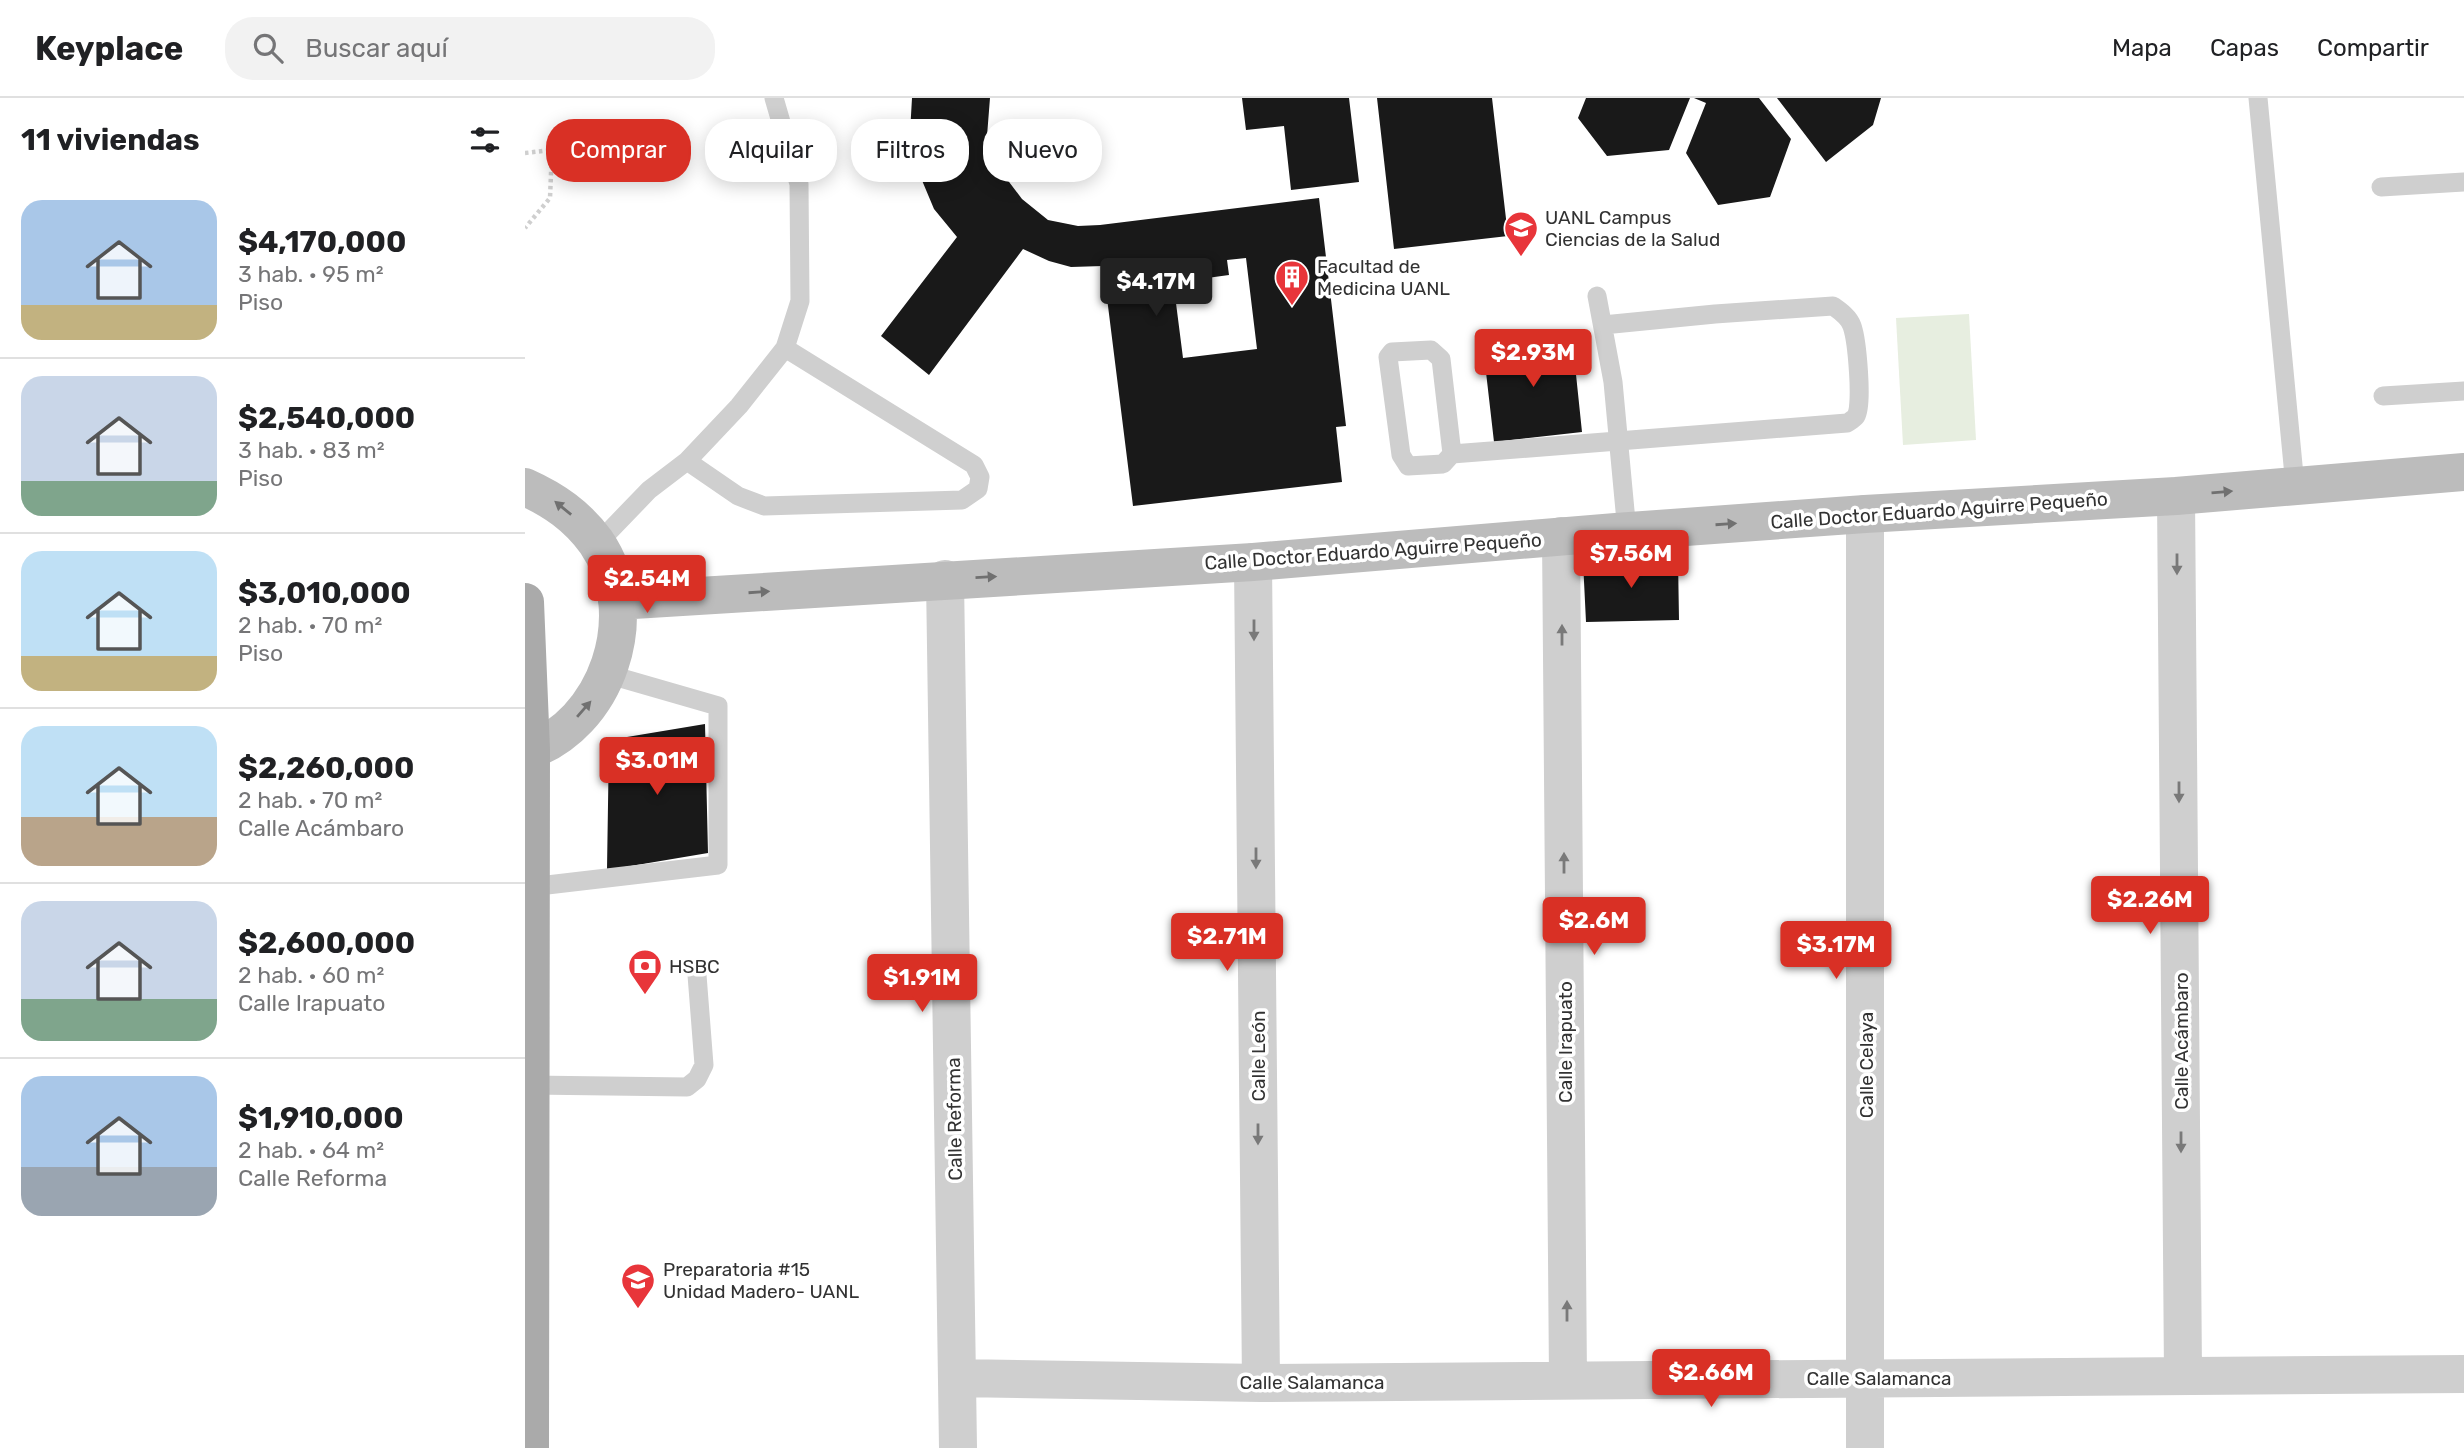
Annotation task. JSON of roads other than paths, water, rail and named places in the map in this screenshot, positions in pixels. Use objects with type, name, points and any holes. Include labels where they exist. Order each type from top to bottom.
[{"type":"main road","points":[[525,602],[530,887],[530,1448]]},
{"type":"street","name":"Calle Doctor Eduardo Aguirre Pequeño","points":[[617,601],[1253,562],[1561,536],[1865,514],[2176,496],[2464,472]]},
{"type":"street","points":[[525,486],[552,499],[579,521],[597,544],[610,572],[617,601],[617,638],[607,674],[589,706],[563,732],[528,751]]},
{"type":"street","name":"Calle Acámbaro","points":[[2176,496],[2183,1375]]},
{"type":"street","name":"Calle Celaya","points":[[1865,514],[1865,1448]]},
{"type":"street","name":"Calle Irapuato","points":[[1561,536],[1568,1379]]},
{"type":"street","name":"Calle León","points":[[1253,562],[1261,1383]]},
{"type":"street","name":"Calle Reforma","points":[[945,579],[958,1448]]},
{"type":"street","name":"Calle Salamanca","points":[[958,1378],[1261,1383],[2464,1374]]},
{"type":"lane","points":[[597,544],[649,490],[687,461],[739,406],[785,348],[800,301],[799,184],[774,98]]},
{"type":"lane","points":[[2257,98],[2295,486]]},
{"type":"lane","points":[[2381,187],[2464,182]]},
{"type":"lane","points":[[1597,296],[1613,382],[1627,532]]},
{"type":"lane","points":[[1452,454],[1441,359],[1431,350],[1392,352],[1388,357],[1388,364],[1401,455],[1408,466],[1443,464],[1452,454],[1847,423],[1856,417],[1859,408],[1859,366],[1852,325],[1844,314],[1833,306],[1715,313],[1603,325]]},
{"type":"lane","points":[[687,461],[738,496],[764,506],[962,500],[978,489],[980,477],[974,466],[785,348]]},
{"type":"lane","points":[[2383,396],[2464,391]]},
{"type":"lane","points":[[530,887],[718,865],[718,706],[607,674]]},
{"type":"lane","points":[[530,1085],[687,1087],[697,1079],[704,1065],[697,975]]},
{"type":"place","name":"UANL Campus Ciencias de la Salud","points":[[1521,258]]},
{"type":"place","name":"Facultad de Medicina UANL","points":[[1292,307]]},
{"type":"place","name":"HSBC","points":[[645,996]]},
{"type":"place","name":"Preparatoria #15 Unidad Madero- UANL","points":[[638,1310]]}]
